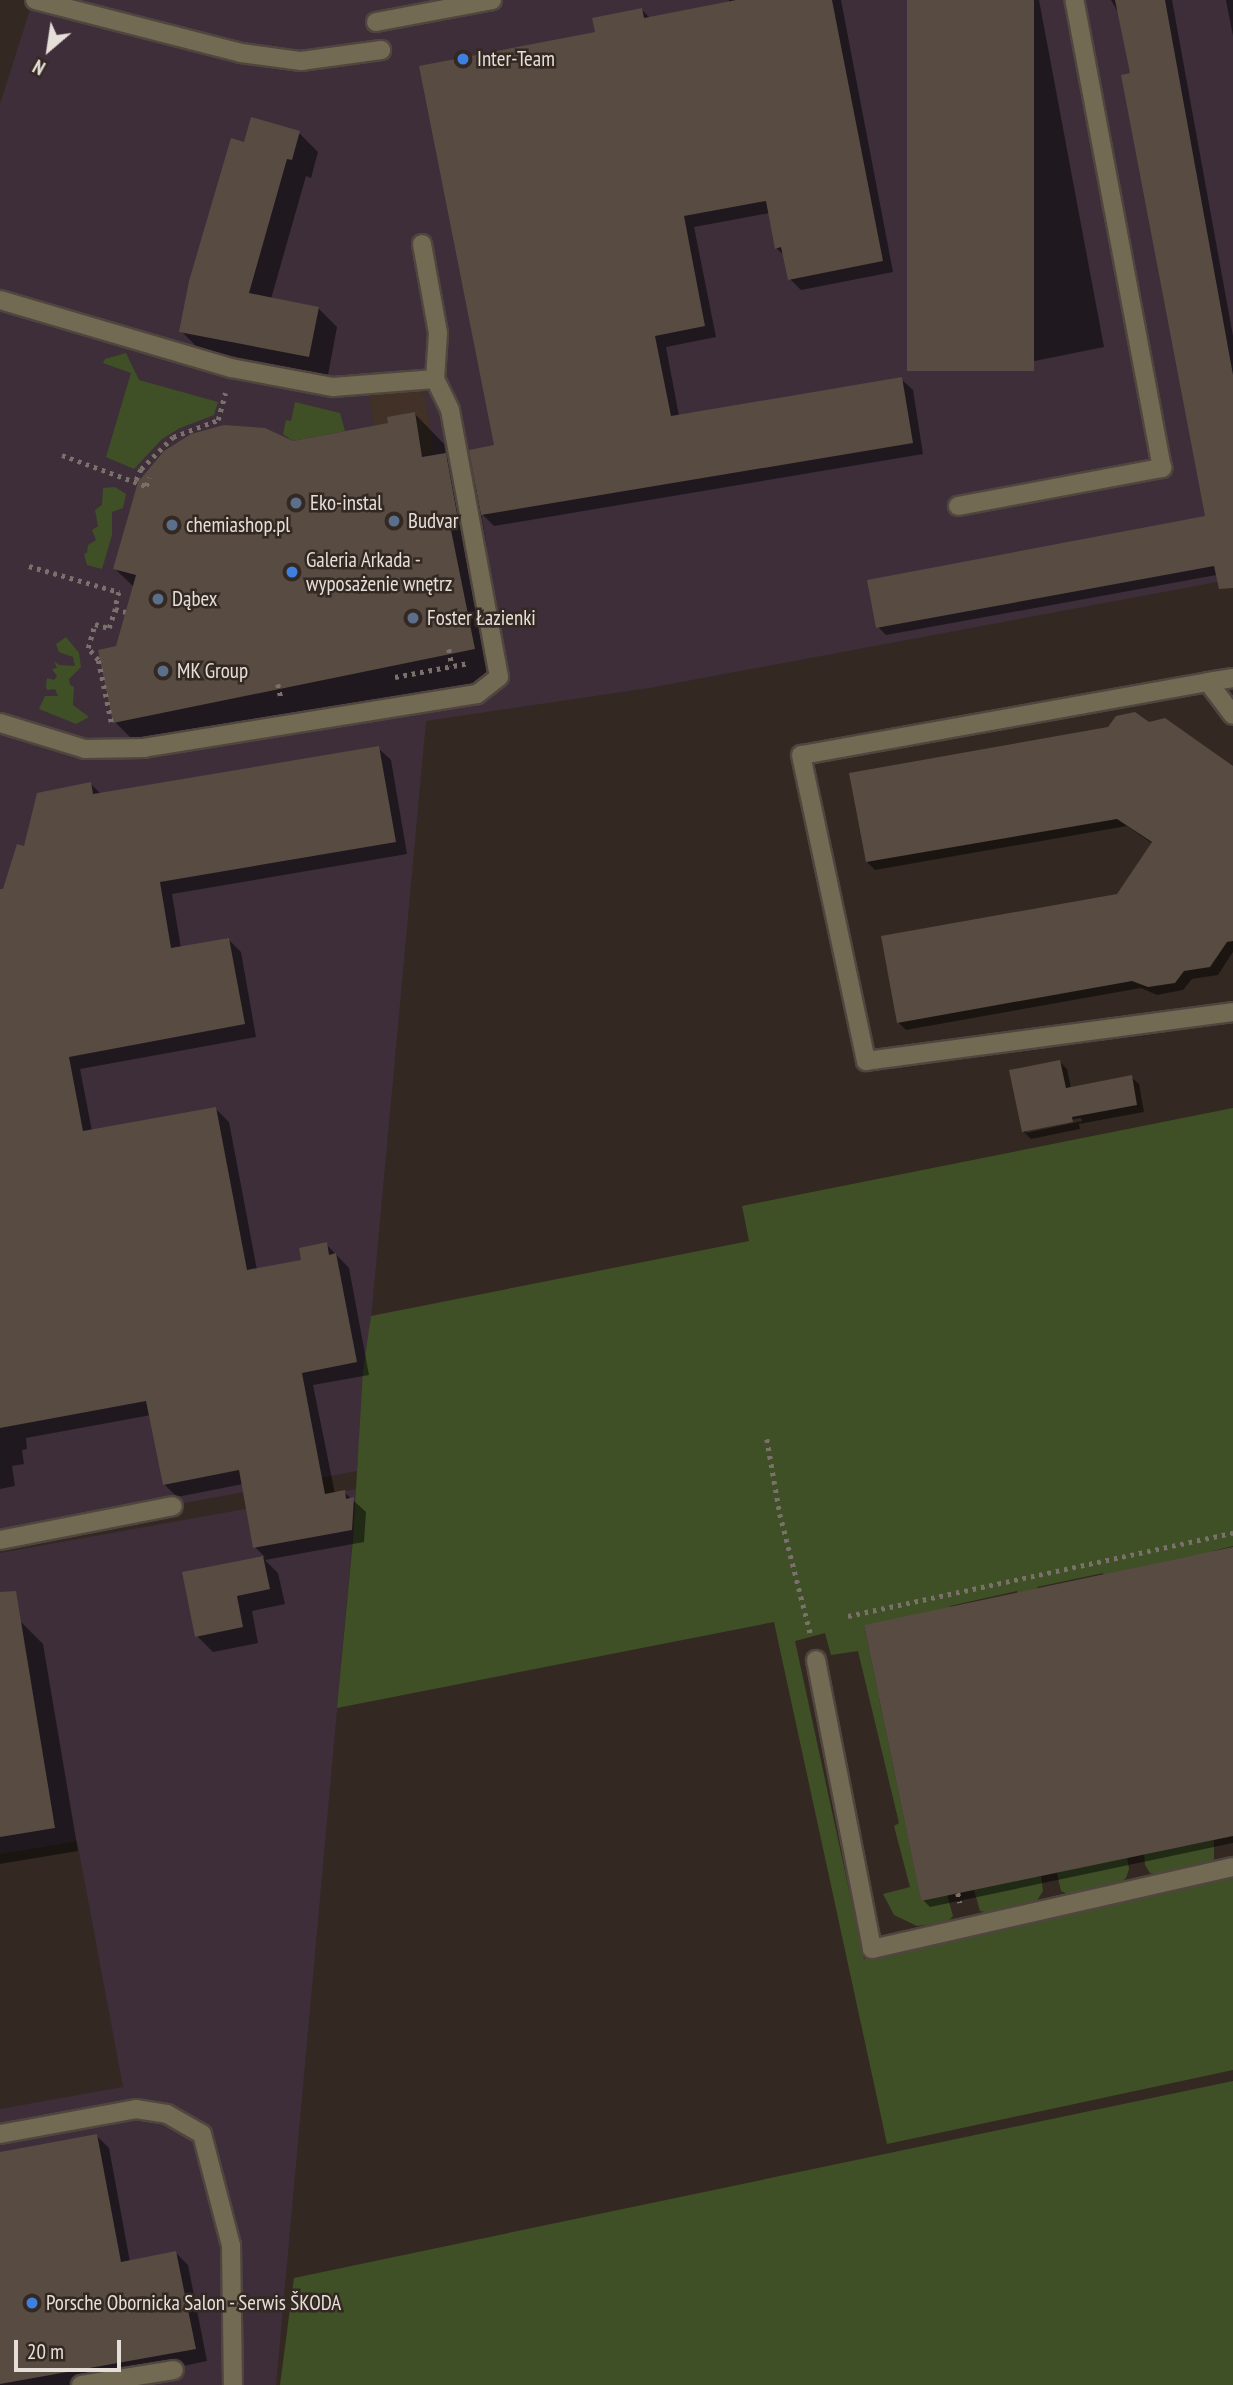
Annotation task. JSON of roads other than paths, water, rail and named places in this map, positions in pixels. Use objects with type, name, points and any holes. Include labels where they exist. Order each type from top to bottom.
[{"type":"street","points":[[35,0],[97,7],[253,55],[301,61],[381,50]]},
{"type":"street","points":[[376,22],[492,0]]},
{"type":"street","points":[[958,506],[1162,468],[1074,0]]},
{"type":"street","points":[[0,723],[85,749],[145,748],[477,694],[499,677],[450,410],[435,379],[438,332],[422,244]]},
{"type":"street","points":[[0,300],[231,368],[333,387],[435,379]]},
{"type":"street","points":[[1233,678],[801,755],[866,1061],[1233,1012]]},
{"type":"street","points":[[1208,682],[1233,715]]},
{"type":"street","points":[[0,1540],[173,1506]]},
{"type":"street","points":[[816,1660],[872,1950],[1233,1867]]},
{"type":"street","points":[[0,2134],[136,2109],[167,2114],[202,2134],[231,2245],[233,2385]]},
{"type":"street","points":[[81,2385],[174,2370]]},
{"type":"place","name":"Inter-Team","points":[[463,59]]},
{"type":"place","name":"Eko-instal","points":[[296,503]]},
{"type":"place","name":"Budvar","points":[[394,521]]},
{"type":"place","name":"chemiashop.pl","points":[[172,525]]},
{"type":"place","name":"Galeria Arkada - wyposażenie wnętrz","points":[[292,572]]},
{"type":"place","name":"Dąbex","points":[[158,599]]},
{"type":"place","name":"Foster Łazienki","points":[[413,618]]},
{"type":"place","name":"MK Group","points":[[163,671]]},
{"type":"place","name":"Porsche Obornicka Salon - Serwis ŠKODA","points":[[32,2303]]}]
